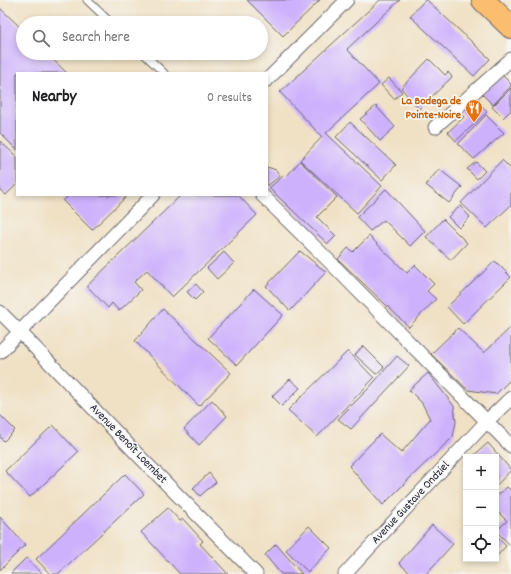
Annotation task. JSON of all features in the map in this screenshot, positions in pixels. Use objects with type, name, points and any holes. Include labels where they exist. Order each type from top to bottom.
[{"type":"highway","points":[[483,0],[508,18]]},
{"type":"street","points":[[268,79],[347,0]]},
{"type":"street","points":[[435,127],[511,59]]},
{"type":"street","points":[[0,352],[152,196]]},
{"type":"street","points":[[263,196],[511,446]]},
{"type":"street","name":"Avenue Benoît Loembet","points":[[0,312],[138,455],[256,574]]},
{"type":"street","name":"Avenue Gustave Ondziel","points":[[345,574],[487,421],[511,398]]},
{"type":"lane","points":[[87,0],[104,16]]},
{"type":"lane","points":[[150,60],[163,72]]},
{"type":"building","points":[[247,0],[320,0],[283,36],[268,21],[268,16],[263,16]]},
{"type":"building","points":[[380,0],[400,0],[347,49],[379,84],[326,133],[382,186],[357,213],[300,160],[322,137],[280,92]]},
{"type":"building","points":[[425,0],[427,0],[490,59],[474,76],[410,16]]},
{"type":"building","points":[[0,8],[16,23],[16,60],[53,60],[66,72],[16,72],[16,149],[0,133]]},
{"type":"building","points":[[429,59],[445,75],[448,72],[452,77],[419,109],[401,88]]},
{"type":"building","points":[[501,74],[511,84],[511,86],[493,105],[482,94]]},
{"type":"building","points":[[389,78],[402,92],[394,99],[381,85]]},
{"type":"building","points":[[511,88],[511,110],[503,118],[492,107]]},
{"type":"building","points":[[469,103],[476,111],[482,106],[487,112],[456,141],[448,132],[464,117],[459,112]]},
{"type":"building","points":[[376,106],[395,127],[380,141],[360,119]]},
{"type":"building","points":[[486,115],[504,133],[474,159],[458,144]]},
{"type":"building","points":[[350,122],[396,165],[382,180],[336,137]]},
{"type":"building","points":[[0,141],[16,156],[16,185],[6,195],[0,190]]},
{"type":"building","points":[[502,160],[511,169],[511,205],[487,228],[461,203]]},
{"type":"building","points":[[300,161],[337,197],[317,217],[336,236],[328,244],[269,188],[284,175],[286,177]]},
{"type":"building","points":[[476,162],[485,171],[477,179],[467,169]]},
{"type":"building","points":[[268,167],[276,170],[280,176],[268,185]]},
{"type":"building","points":[[439,169],[462,187],[449,203],[426,185]]},
{"type":"building","points":[[386,189],[425,231],[410,246],[384,220],[370,231],[357,217]]},
{"type":"building","points":[[68,196],[127,196],[92,230],[63,201]]},
{"type":"building","points":[[180,196],[239,196],[257,215],[172,297],[147,270],[134,282],[141,290],[119,311],[112,303],[108,308],[87,286]]},
{"type":"building","points":[[460,206],[470,217],[459,228],[448,217]]},
{"type":"building","points":[[443,219],[467,243],[451,260],[426,237]]},
{"type":"building","points":[[369,236],[407,273],[415,265],[434,284],[427,291],[436,299],[409,327],[338,259],[348,248],[353,252]]},
{"type":"building","points":[[300,251],[326,272],[290,311],[266,286]]},
{"type":"building","points":[[224,252],[234,263],[217,279],[207,268]]},
{"type":"building","points":[[495,261],[511,277],[463,324],[447,307]]},
{"type":"building","points":[[196,284],[203,292],[195,300],[187,292]]},
{"type":"building","points":[[254,289],[283,315],[237,365],[208,338]]},
{"type":"building","points":[[163,309],[231,373],[199,406],[135,341]]},
{"type":"building","points":[[511,327],[511,379],[496,394],[468,390],[431,354],[458,328],[484,353]]},
{"type":"building","points":[[363,346],[384,367],[376,374],[355,355]]},
{"type":"building","points":[[348,351],[374,378],[317,437],[288,410]]},
{"type":"building","points":[[397,356],[409,366],[351,429],[338,419],[369,388]]},
{"type":"building","points":[[428,373],[454,406],[456,422],[453,437],[383,505],[349,466],[380,434],[401,453],[430,419],[422,403],[409,390]]},
{"type":"building","points":[[290,379],[300,388],[282,406],[272,396]]},
{"type":"building","points":[[212,400],[227,416],[199,445],[184,429]]},
{"type":"building","points":[[0,415],[15,430],[4,441],[0,437]]},
{"type":"building","points":[[53,425],[78,452],[30,497],[5,471]]},
{"type":"building","points":[[488,443],[497,454],[475,454]]},
{"type":"building","points":[[499,456],[511,470],[499,483]]},
{"type":"building","points":[[209,473],[216,482],[200,496],[193,488]]},
{"type":"building","points":[[125,474],[144,494],[58,574],[50,574],[36,559]]},
{"type":"building","points":[[507,487],[511,491],[511,546],[499,534],[499,528],[507,521],[499,513],[499,494]]},
{"type":"building","points":[[168,508],[180,521],[183,519],[203,541],[200,544],[228,574],[180,574],[141,532]]},
{"type":"building","points":[[0,517],[25,545],[0,570]]},
{"type":"building","points":[[432,525],[453,544],[426,574],[411,574],[399,563]]},
{"type":"building","points":[[309,526],[331,548],[308,572],[286,550]]},
{"type":"building","points":[[499,539],[506,546],[499,554]]},
{"type":"building","points":[[276,544],[302,574],[281,574],[265,555]]},
{"type":"building","points":[[26,558],[43,574],[11,573]]},
{"type":"place","name":"La Bodega de Pointe-Noire","points":[[474,123]]}]
